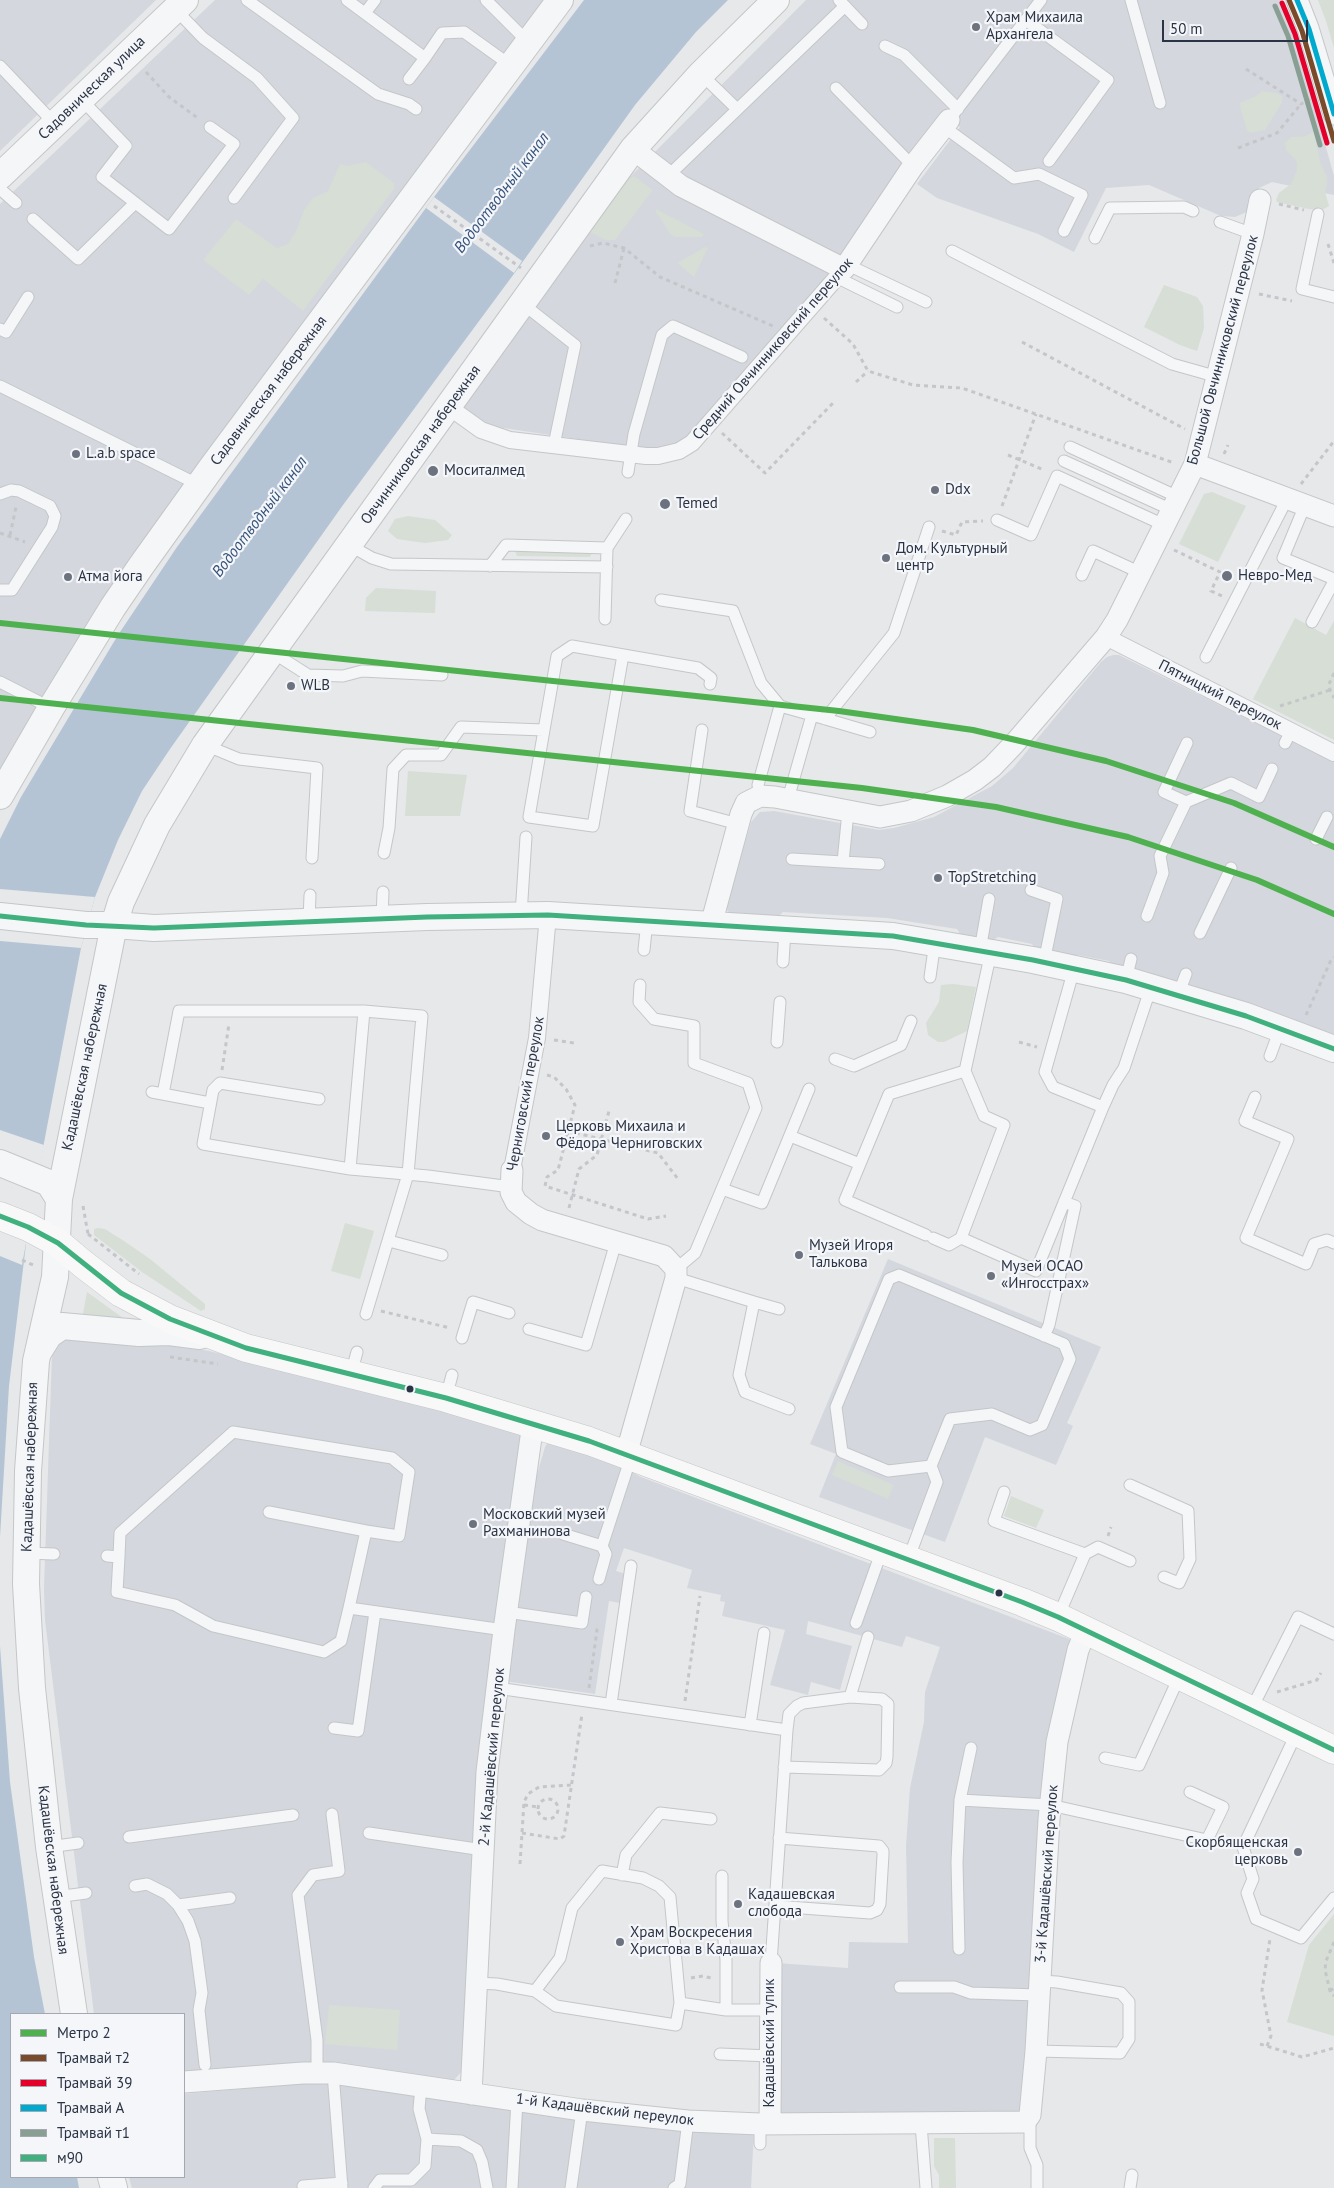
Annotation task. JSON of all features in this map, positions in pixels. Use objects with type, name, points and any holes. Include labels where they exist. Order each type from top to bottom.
[{"type":"main road","points":[[0,1216],[28,1227],[58,1243],[121,1293],[170,1319],[225,1341],[354,1363],[449,1386],[533,1423],[629,1456],[1058,1617],[1334,1750]]},
{"type":"street","name":"Садовническая набережная","points":[[0,796],[113,607],[199,485],[453,136],[560,0]]},
{"type":"street","name":"Овчинниковская набережная","points":[[114,924],[124,895],[146,846],[205,745],[449,408],[633,149],[702,74],[776,0]]},
{"type":"street","points":[[1297,0],[1308,28],[1334,114]]},
{"type":"street","name":"Садовническая улица","points":[[0,176],[180,4]]},
{"type":"street","name":"Средний Овчинниковский переулок","points":[[449,408],[481,430],[510,440],[658,456],[679,451],[692,443],[790,334],[843,271],[913,166],[950,118]]},
{"type":"street","points":[[633,149],[681,186],[843,271]]},
{"type":"street","name":"Большой Овчинниковский переулок","points":[[760,796],[788,799],[874,816],[894,815],[911,811],[947,796],[975,780],[992,767],[1106,637],[1172,511],[1185,464],[1218,377],[1260,200]]},
{"type":"street","points":[[1185,464],[1297,496],[1334,516]]},
{"type":"street","name":"Пятницкий переулок","points":[[1106,637],[1256,713],[1288,737],[1334,753]]},
{"type":"street","points":[[712,925],[738,824],[746,803],[760,796]]},
{"type":"street","points":[[0,916],[86,925],[114,924],[154,928],[309,921],[548,915],[876,934],[935,942],[1074,969],[1136,976],[1182,985],[1280,1029],[1334,1049]]},
{"type":"street","name":"Черниговский переулок","points":[[548,915],[537,1038],[511,1179],[516,1202],[542,1220],[664,1256],[676,1274]]},
{"type":"street","name":"Кадашёвская набережная","points":[[74,2013],[56,1897],[28,1635],[26,1553],[28,1471],[36,1361],[55,1277],[58,1243],[71,1199],[114,924]]},
{"type":"street","points":[[0,1162],[49,1182],[71,1199]]},
{"type":"street","points":[[629,1456],[676,1274]]},
{"type":"street","points":[[36,1361],[41,1345],[49,1334],[62,1326],[139,1333],[170,1332],[225,1341]]},
{"type":"street","name":"2-й Кадашёвский переулок","points":[[471,2094],[487,1772],[533,1423]]},
{"type":"street","name":"3-й Кадашёвский переулок","points":[[1027,2121],[1030,2115],[1036,2052],[1050,1805],[1057,1742],[1078,1650],[1086,1630]]},
{"type":"street","name":"Кадашёвский тупик","points":[[764,2131],[770,2056],[771,1963]]},
{"type":"street","name":"1-й Кадашёвский переулок","points":[[185,2082],[325,2073],[582,2110],[764,2131],[921,2124],[1023,2123],[1027,2121]]},
{"type":"lane","points":[[247,0],[378,94],[398,95],[416,109]]},
{"type":"lane","points":[[347,0],[425,58]]},
{"type":"lane","points":[[366,13],[376,0]]},
{"type":"lane","points":[[486,0],[521,35],[529,40]]},
{"type":"lane","points":[[950,118],[1041,0]]},
{"type":"lane","points":[[1131,0],[1160,103]]},
{"type":"lane","points":[[668,176],[842,3],[862,24]]},
{"type":"lane","points":[[180,4],[203,38],[257,78],[293,118],[234,198]]},
{"type":"lane","points":[[1026,20],[1108,80],[1050,161]]},
{"type":"lane","points":[[409,79],[442,33],[464,32],[510,65]]},
{"type":"lane","points":[[885,46],[904,55],[950,118],[1014,178],[1039,174],[1082,195],[1064,231]]},
{"type":"lane","points":[[0,66],[55,124]]},
{"type":"lane","points":[[702,74],[737,108]]},
{"type":"lane","points":[[836,88],[913,166]]},
{"type":"lane","points":[[81,99],[126,146],[102,177],[169,229],[234,144],[210,127]]},
{"type":"lane","points":[[0,189],[16,203]]},
{"type":"lane","points":[[33,219],[78,259],[135,203]]},
{"type":"lane","points":[[1095,238],[1110,208],[1184,207],[1193,211]]},
{"type":"lane","points":[[1318,214],[1302,289],[1334,297]]},
{"type":"lane","points":[[1220,222],[1253,234]]},
{"type":"lane","points":[[952,251],[1172,364],[1218,377]]},
{"type":"lane","points":[[843,271],[926,302]]},
{"type":"lane","points":[[843,271],[897,306]]},
{"type":"lane","points":[[0,329],[6,332],[28,296]]},
{"type":"lane","points":[[523,304],[575,345],[554,445]]},
{"type":"lane","points":[[628,472],[630,454],[662,335],[673,326],[742,357]]},
{"type":"lane","points":[[0,386],[199,485]]},
{"type":"lane","points":[[1070,447],[1172,511]]},
{"type":"lane","points":[[1064,461],[1172,511]]},
{"type":"lane","points":[[997,520],[1031,535],[1057,476],[1172,511]]},
{"type":"lane","points":[[0,494],[12,490],[20,491],[50,506],[55,516],[52,528],[12,590],[0,590]]},
{"type":"lane","points":[[1297,496],[1283,558],[1334,580],[1312,622]]},
{"type":"lane","points":[[1206,657],[1297,496]]},
{"type":"lane","points":[[605,619],[607,548],[620,532],[626,519]]},
{"type":"lane","points":[[825,719],[894,633],[929,526]]},
{"type":"lane","points":[[349,545],[372,558],[391,564],[607,567]]},
{"type":"lane","points":[[490,566],[506,545],[607,548]]},
{"type":"lane","points":[[1082,575],[1093,551],[1141,572]]},
{"type":"lane","points":[[661,600],[733,611],[761,683],[780,706],[870,732]]},
{"type":"lane","points":[[623,655],[592,826],[529,817],[557,656],[572,646],[698,668],[711,678],[710,684]]},
{"type":"lane","points":[[272,652],[308,675],[343,676],[362,672],[442,675]]},
{"type":"lane","points":[[0,682],[51,708]]},
{"type":"lane","points":[[760,796],[758,785],[780,706]]},
{"type":"lane","points":[[788,799],[812,716]]},
{"type":"lane","points":[[384,853],[389,828],[393,770],[406,755],[441,755],[461,726],[544,730]]},
{"type":"lane","points":[[702,730],[690,811],[738,824]]},
{"type":"lane","points":[[1186,802],[1164,792],[1187,743]]},
{"type":"lane","points":[[205,745],[239,759],[317,768],[312,858]]},
{"type":"lane","points":[[1147,916],[1163,873],[1160,856],[1186,802],[1231,783],[1259,797],[1272,769]]},
{"type":"lane","points":[[843,862],[848,812]]},
{"type":"lane","points":[[1316,839],[1327,816]]},
{"type":"lane","points":[[521,915],[526,837]]},
{"type":"lane","points":[[792,859],[879,864]]},
{"type":"lane","points":[[1200,933],[1231,868]]},
{"type":"lane","points":[[1031,890],[1057,899],[1044,962]]},
{"type":"lane","points":[[382,919],[383,892]]},
{"type":"lane","points":[[309,921],[310,895]]},
{"type":"lane","points":[[965,1072],[889,1094],[845,1200],[949,1245],[962,1238],[1004,1125],[984,1116],[965,1072],[985,951],[989,900]]},
{"type":"lane","points":[[644,950],[647,921]]},
{"type":"lane","points":[[783,962],[785,930]]},
{"type":"lane","points":[[930,976],[935,942]]},
{"type":"lane","points":[[1074,969],[1045,1072],[1053,1087],[1103,1107]]},
{"type":"lane","points":[[962,1238],[1036,1271],[1103,1107],[1113,1085],[1124,1068],[1136,976]]},
{"type":"lane","points":[[640,985],[639,1002],[654,1019],[694,1026],[694,1063],[748,1083],[756,1108],[695,1254],[676,1274],[779,1310]]},
{"type":"lane","points":[[777,1042],[780,1002]]},
{"type":"lane","points":[[210,1103],[158,1093],[179,1011],[364,1011],[422,1016],[408,1174],[367,1311]]},
{"type":"lane","points":[[350,1169],[364,1011]]},
{"type":"lane","points":[[835,1058],[854,1066],[900,1045],[910,1020]]},
{"type":"lane","points":[[1270,1056],[1280,1029]]},
{"type":"lane","points":[[319,1099],[220,1083],[213,1090],[203,1144],[350,1169],[511,1179]]},
{"type":"lane","points":[[722,1189],[762,1203],[809,1089]]},
{"type":"lane","points":[[1255,1097],[1244,1121],[1288,1139],[1246,1238],[1306,1264],[1314,1244],[1327,1240],[1334,1243]]},
{"type":"lane","points":[[790,1136],[860,1164]]},
{"type":"lane","points":[[1044,1336],[1049,1325],[1075,1206],[1064,1202]]},
{"type":"lane","points":[[388,1241],[442,1255]]},
{"type":"lane","points":[[529,1328],[586,1345],[616,1242]]},
{"type":"lane","points":[[908,1560],[937,1482],[931,1466],[950,1419],[992,1414],[1030,1430],[1042,1425],[1070,1359],[1064,1344],[899,1275],[889,1279],[836,1407],[842,1452],[888,1471],[931,1466]]},
{"type":"lane","points":[[463,1335],[472,1302],[509,1313]]},
{"type":"lane","points":[[754,1302],[738,1375],[745,1392],[789,1409]]},
{"type":"lane","points":[[269,1512],[399,1536],[410,1472],[392,1458],[233,1432],[120,1533],[113,1557],[117,1592],[175,1605],[212,1626],[324,1652],[341,1641],[366,1531]]},
{"type":"lane","points":[[600,1579],[606,1554],[602,1546],[629,1456]]},
{"type":"lane","points":[[1130,1485],[1188,1511],[1190,1559],[1179,1583],[1164,1577]]},
{"type":"lane","points":[[1004,1492],[994,1521],[1085,1554]]},
{"type":"lane","points":[[563,1534],[602,1546]]},
{"type":"lane","points":[[1058,1617],[1085,1554],[1098,1547],[1130,1562]]},
{"type":"lane","points":[[856,1623],[882,1550]]},
{"type":"lane","points":[[26,1553],[54,1554]]},
{"type":"lane","points":[[611,1704],[631,1566]]},
{"type":"lane","points":[[349,1608],[375,1612],[506,1621],[582,1623],[586,1597]]},
{"type":"lane","points":[[334,1728],[358,1731],[375,1612]]},
{"type":"lane","points":[[1251,1710],[1298,1617],[1334,1634]]},
{"type":"lane","points":[[750,1725],[764,1633]]},
{"type":"lane","points":[[850,1697],[868,1637]]},
{"type":"lane","points":[[1105,1758],[1139,1766],[1180,1675]]},
{"type":"lane","points":[[497,1688],[787,1730]]},
{"type":"lane","points":[[771,1963],[784,1767],[789,1714],[797,1706],[850,1697],[882,1699],[888,1704],[887,1757],[882,1767],[875,1771],[784,1767]]},
{"type":"lane","points":[[1296,1732],[1244,1847],[1254,1879],[1247,1893],[1256,1919],[1301,1938],[1334,1898]]},
{"type":"lane","points":[[959,1949],[957,1862],[960,1800],[971,1748]]},
{"type":"lane","points":[[960,1800],[1050,1805],[1207,1840],[1223,1808],[1190,1792]]},
{"type":"lane","points":[[622,1875],[626,1855],[660,1813],[711,1819]]},
{"type":"lane","points":[[303,2186],[342,2186],[325,2073],[317,2040],[298,1895],[313,1875],[339,1871],[332,1814]]},
{"type":"lane","points":[[129,1837],[294,1815]]},
{"type":"lane","points":[[369,1833],[483,1850]]},
{"type":"lane","points":[[775,1906],[874,1912],[880,1904],[882,1875],[883,1851],[879,1846],[779,1838]]},
{"type":"lane","points":[[50,1847],[78,1843]]},
{"type":"lane","points":[[476,1983],[497,1984],[535,1991],[556,2006],[676,2025],[680,2003],[670,1897],[659,1886],[643,1878],[602,1871],[572,1908],[560,1958],[535,1991]]},
{"type":"lane","points":[[722,1876],[726,2010]]},
{"type":"lane","points":[[135,1886],[147,1884],[168,1894],[188,1921],[195,1941],[202,1993],[199,2010],[205,2065]]},
{"type":"lane","points":[[56,1897],[86,1893]]},
{"type":"lane","points":[[178,1905],[230,1898]]},
{"type":"lane","points":[[900,1987],[954,1987],[970,1993],[1039,1988],[1057,1982],[1120,1992],[1129,2002],[1129,2039],[1120,2053],[1036,2052]]},
{"type":"lane","points":[[680,2003],[726,2010],[771,2010]]},
{"type":"lane","points":[[720,2054],[770,2056]]},
{"type":"lane","points":[[374,2188],[380,2180],[411,2180],[425,2166],[427,2139],[419,2109],[421,2086]]},
{"type":"lane","points":[[512,2188],[516,2100]]},
{"type":"lane","points":[[571,2188],[582,2110]]},
{"type":"lane","points":[[674,2188],[680,2184],[688,2121]]},
{"type":"lane","points":[[1027,2121],[1030,2126],[1030,2148],[1037,2166],[1037,2188]]},
{"type":"lane","points":[[921,2124],[926,2188]]},
{"type":"lane","points":[[427,2139],[461,2141],[476,2150],[482,2162],[487,2188]]},
{"type":"lane","points":[[1130,2188],[1132,2175]]},
{"type":"path","points":[[1246,69],[1301,104]]},
{"type":"path","points":[[146,72],[169,97],[210,127]]},
{"type":"path","points":[[1238,148],[1277,133],[1301,104],[1315,96]]},
{"type":"path","points":[[429,202],[520,267]]},
{"type":"path","points":[[583,247],[603,243],[624,248],[660,277],[790,334]]},
{"type":"path","points":[[615,283],[624,248]]},
{"type":"path","points":[[1251,292],[1292,302],[1302,289]]},
{"type":"path","points":[[812,308],[852,344],[868,371],[913,385],[962,388],[1185,464]]},
{"type":"path","points":[[1022,342],[1186,430]]},
{"type":"path","points":[[856,382],[868,371]]},
{"type":"path","points":[[711,422],[765,473],[833,403]]},
{"type":"path","points":[[929,526],[956,535],[962,522],[997,520],[1036,414]]},
{"type":"path","points":[[1297,496],[1334,441]]},
{"type":"path","points":[[1223,456],[1228,446]]},
{"type":"path","points":[[1008,455],[1057,476]]},
{"type":"path","points":[[10,535],[20,491]]},
{"type":"path","points":[[0,533],[10,535],[39,549]]},
{"type":"path","points":[[1172,548],[1220,572],[1211,591],[1235,603]]},
{"type":"path","points":[[1334,673],[1330,678],[1330,690],[1334,698]]},
{"type":"path","points":[[1256,713],[1330,690]]},
{"type":"path","points":[[1304,1019],[1334,957]]},
{"type":"path","points":[[220,1083],[232,1012]]},
{"type":"path","points":[[548,1038],[574,1043]]},
{"type":"path","points":[[542,1074],[554,1077],[566,1089],[575,1105],[558,1170],[547,1177],[545,1186],[648,1219],[666,1216]]},
{"type":"path","points":[[568,1212],[579,1169],[597,1155],[609,1111]]},
{"type":"path","points":[[568,1131],[658,1154],[678,1179]]},
{"type":"path","points":[[71,1199],[88,1234],[141,1276]]},
{"type":"path","points":[[88,1234],[88,1239]]},
{"type":"path","points":[[367,1311],[463,1335]]},
{"type":"path","points":[[682,1715],[700,1596]]},
{"type":"path","points":[[579,1688],[589,1689],[597,1630],[582,1623]]},
{"type":"path","points":[[1273,1694],[1317,1680],[1321,1673]]},
{"type":"path","points":[[522,1833],[562,1838],[564,1835],[584,1701]]},
{"type":"path","points":[[520,1864],[524,1805],[528,1794],[537,1788],[572,1785]]},
{"type":"path","points":[[548,1799],[555,1802],[558,1810],[555,1817],[549,1820],[542,1817],[538,1808],[542,1802],[548,1799]]},
{"type":"path","points":[[524,1805],[538,1808]]},
{"type":"path","points":[[558,1810],[568,1812]]},
{"type":"path","points":[[1267,2046],[1271,2036],[1262,1990],[1272,1926]]},
{"type":"path","points":[[1334,1942],[1326,1961],[1326,1979],[1334,1996]]},
{"type":"path","points":[[678,1987],[687,1980],[703,1976],[716,1982],[726,1994]]},
{"type":"path","points":[[1330,1991],[1334,1988]]},
{"type":"path","points":[[1260,2044],[1302,2056],[1334,2048]]},
{"type":"shaded area","points":[[0,0],[156,0],[0,151]]},
{"type":"shaded area","points":[[215,0],[544,0],[0,776],[0,204]]},
{"type":"shaded area","points":[[806,0],[1281,0],[1294,34],[1334,176],[1334,195],[1272,182],[1259,188],[1249,211],[1235,217],[1221,216],[1149,185],[1106,188],[1074,252],[1038,234],[937,198],[917,184],[960,127],[943,115],[828,278],[683,441],[673,446],[644,449],[490,426],[458,405],[626,181]]},
{"type":"shaded area","points":[[1318,0],[1334,0],[1334,48],[1326,21]]},
{"type":"shaded area","points":[[1262,91],[1277,93],[1282,96],[1282,103],[1265,130],[1250,133],[1247,131],[1239,103],[1256,96]]},
{"type":"shaded area","points":[[1314,131],[1320,162],[1327,177],[1325,192],[1329,206],[1322,210],[1309,209],[1277,202],[1279,193],[1291,184],[1297,170],[1297,162],[1286,150],[1285,142],[1291,137],[1306,136]]},
{"type":"shaded area","points":[[366,162],[394,183],[394,189],[303,311],[263,279],[249,295],[203,260],[236,219],[277,248],[288,244],[296,231],[304,210],[313,198],[328,191],[340,164],[347,166]]},
{"type":"shaded area","points":[[634,176],[653,190],[615,240],[606,240],[589,232],[629,179]]},
{"type":"shaded area","points":[[656,209],[704,234],[702,237],[676,237],[671,235]]},
{"type":"shaded area","points":[[705,247],[708,248],[694,277],[677,263]]},
{"type":"shaded area","points":[[1164,285],[1197,297],[1203,306],[1204,328],[1197,351],[1180,345],[1144,327]]},
{"type":"shaded area","points":[[1212,492],[1246,506],[1218,562],[1179,544],[1204,494]]},
{"type":"shaded area","points":[[408,516],[435,520],[452,535],[448,540],[425,543],[397,539],[388,531],[395,519]]},
{"type":"shaded area","points":[[515,551],[592,553],[590,557],[517,556]]},
{"type":"shaded area","points":[[376,588],[436,591],[435,613],[365,611],[366,598]]},
{"type":"shaded area","points":[[1295,618],[1326,635],[1334,621],[1334,740],[1253,699]]},
{"type":"shaded area","points":[[1113,655],[1119,655],[1334,762],[1334,1038],[1115,968],[1109,961],[1078,955],[1073,959],[1037,952],[1032,944],[998,937],[990,942],[962,937],[957,929],[887,918],[783,912],[776,919],[730,914],[726,908],[751,822],[760,812],[774,811],[879,830],[894,828],[934,817],[992,786],[1013,768],[1101,662]]},
{"type":"shaded area","points":[[408,771],[467,775],[460,816],[405,816]]},
{"type":"shaded area","points":[[953,984],[976,987],[967,1031],[944,1042],[938,1042],[928,1035],[926,1023],[939,1002],[941,985]]},
{"type":"shaded area","points":[[345,1223],[374,1231],[360,1279],[331,1271]]},
{"type":"shaded area","points":[[94,1229],[105,1229],[150,1259],[205,1304],[205,1309],[201,1311],[142,1272],[94,1235]]},
{"type":"shaded area","points":[[888,1259],[1101,1347],[1067,1423],[1073,1426],[1056,1465],[985,1437],[945,1542],[819,1497],[836,1454],[810,1444]]},
{"type":"shaded area","points":[[87,1292],[127,1321],[82,1319]]},
{"type":"shaded area","points":[[59,1336],[140,1339],[209,1351],[423,1402],[522,1433],[462,2071],[454,2080],[185,2074],[185,2013],[94,2013],[45,1620],[44,1588],[52,1354]]},
{"type":"shaded area","points":[[548,1442],[619,1465],[641,1477],[1069,1639],[1026,2104],[1021,2112],[777,2114],[776,1963],[848,1968],[849,1942],[908,1943],[906,1846],[910,1788],[924,1722],[925,1692],[940,1647],[906,1636],[902,1647],[808,1621],[806,1634],[852,1646],[840,1690],[811,1682],[808,1695],[770,1685],[785,1630],[722,1616],[725,1602],[720,1601],[721,1595],[687,1588],[692,1570],[624,1548],[616,1571],[626,1574],[620,1603],[609,1601],[595,1694],[504,1681],[527,1509]]},
{"type":"shaded area","points":[[838,1461],[894,1485],[888,1499],[832,1475]]},
{"type":"shaded area","points":[[1011,1496],[1044,1510],[1036,1528],[1004,1516]]},
{"type":"shaded area","points":[[1334,1914],[1334,2036],[1287,2022],[1309,1945]]},
{"type":"shaded area","points":[[329,2005],[400,2010],[397,2050],[325,2044]]},
{"type":"shaded area","points":[[297,2084],[341,2084],[754,2130],[751,2188],[132,2188],[129,2178],[185,2178],[185,2094]]},
{"type":"shaded area","points":[[934,2138],[955,2138],[956,2188],[939,2188],[939,2175],[934,2166]]},
{"type":"water","name":"Водоотводный канал","points":[[584,0],[728,0],[696,32],[635,105],[519,267],[343,505],[170,749],[142,791],[118,840],[95,897],[81,948],[28,1227],[9,1386],[0,1537],[0,839],[21,797],[118,635],[177,547],[434,197]]},
{"type":"water","points":[[0,1646],[10,1782],[34,1957],[45,2013],[10,2013],[10,2178],[77,2178],[79,2188],[0,2188]]},
{"type":"pier","points":[[434,197],[522,261],[514,273],[426,208]]},
{"type":"pier","points":[[0,889],[95,897],[81,948],[0,941]]},
{"type":"pier","points":[[0,1130],[44,1145],[22,1265],[0,1256]]},
{"type":"metro line","name":"2","points":[[0,623],[839,711],[973,730],[1106,761],[1234,803],[1334,847]]},
{"type":"metro line","name":"2","points":[[0,698],[862,788],[996,807],[1128,837],[1257,880],[1334,914]]},
{"type":"tram line","name":"т2","points":[[1289,0],[1302,31],[1334,141]]},
{"type":"tram line","name":"А","points":[[1297,0],[1309,29],[1334,114]]},
{"type":"tram line","name":"39","points":[[1282,3],[1295,34],[1327,143]]},
{"type":"tram line","name":"т1","points":[[1275,6],[1288,36],[1320,145]]},
{"type":"transit line","name":"м90","points":[[0,916],[86,925],[154,928],[427,917],[548,915],[893,936],[1033,960],[1126,980],[1246,1016],[1334,1049]]},
{"type":"transit line","name":"м90","points":[[0,1216],[28,1227],[58,1243],[121,1293],[170,1319],[246,1348],[446,1398],[589,1441],[1022,1602],[1058,1617],[1334,1750]]},
{"type":"place","name":"Храм Михаила Архангела","points":[[976,27]]},
{"type":"place","name":"L.a.b space","points":[[76,454]]},
{"type":"place","name":"Моситалмед","points":[[433,471]]},
{"type":"place","name":"Ddx","points":[[935,490]]},
{"type":"place","name":"Temed","points":[[665,504]]},
{"type":"place","name":"Дом. Культурный центр","points":[[886,558]]},
{"type":"place","name":"Невро-Мед","points":[[1227,576]]},
{"type":"place","name":"Атма йога","points":[[68,577]]},
{"type":"place","name":"WLB","points":[[291,686]]},
{"type":"place","name":"TopStretching","points":[[938,878]]},
{"type":"place","name":"Церковь Михаила и Фёдора Черниговских","points":[[546,1136]]},
{"type":"place","name":"Музей Игоря Талькова","points":[[799,1255]]},
{"type":"place","name":"Музей ОСАО «Ингосстрах»","points":[[991,1276]]},
{"type":"place","name":"Московский музей Рахманинова","points":[[473,1524]]},
{"type":"place","name":"Скорбященская церковь","points":[[1298,1852]]},
{"type":"place","name":"Кадашевская слобода","points":[[738,1904]]},
{"type":"place","name":"Храм Воскресения Христова в Кадашах","points":[[620,1942]]}]
